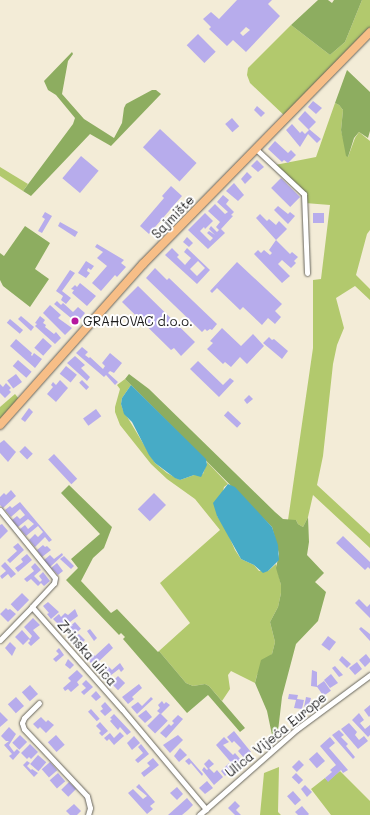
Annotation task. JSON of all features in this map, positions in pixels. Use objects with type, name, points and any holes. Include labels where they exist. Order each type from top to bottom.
[{"type":"main road","name":"Sajmište","points":[[0,425],[143,264],[370,32]]},
{"type":"street","points":[[256,149],[304,194],[308,273]]},
{"type":"street","points":[[0,510],[54,578],[54,582],[0,640]]},
{"type":"street","name":"Zrinska ulica","points":[[32,607],[122,709],[206,809]]},
{"type":"street","name":"Ulica Vijeća Europe","points":[[199,815],[297,729],[370,675]]},
{"type":"street","points":[[39,702],[24,718],[22,723],[24,729],[87,796],[90,808],[88,815]]},
{"type":"green space","points":[[318,0],[328,0],[332,3],[334,0],[362,0],[345,42],[330,55],[291,25]]},
{"type":"green space","points":[[362,0],[370,0],[370,32],[287,118],[250,83],[247,75],[248,68],[291,25],[330,55],[345,42]]},
{"type":"green space","points":[[72,52],[73,54],[68,61],[62,94],[84,119],[114,138],[122,123],[126,104],[152,90],[156,90],[161,94],[111,146],[90,134],[31,196],[23,191],[73,124],[75,118],[56,95],[48,90],[44,81]]},
{"type":"green space","points":[[347,70],[370,92],[370,131],[368,138],[359,132],[354,138],[348,157],[346,156],[341,130],[343,110],[335,103]]},
{"type":"green space","points":[[335,103],[343,110],[341,130],[348,157],[355,138],[359,132],[370,141],[370,230],[367,234],[356,275],[370,289],[370,300],[355,286],[336,298],[344,328],[337,345],[333,364],[323,456],[317,485],[370,534],[370,548],[313,495],[308,517],[303,527],[298,524],[296,520],[288,520],[313,348],[313,280],[321,279],[330,205],[305,203],[305,198],[275,165],[316,157]]},
{"type":"green space","points":[[0,167],[28,184],[23,191],[0,176]]},
{"type":"green space","points":[[25,226],[50,243],[35,269],[49,279],[30,307],[3,286],[0,280],[0,253],[4,256]]},
{"type":"green space","points":[[129,374],[149,389],[283,519],[296,520],[298,524],[303,527],[308,517],[309,542],[307,555],[324,573],[315,582],[326,592],[318,621],[296,644],[282,697],[278,731],[272,735],[267,711],[255,683],[261,660],[272,654],[275,642],[270,622],[278,607],[281,593],[281,585],[276,568],[279,554],[272,527],[125,379]]},
{"type":"green space","points":[[125,379],[131,385],[122,398],[121,404],[123,410],[155,463],[167,473],[180,480],[194,475],[203,474],[207,462],[228,484],[224,487],[217,516],[224,525],[235,550],[241,559],[254,565],[259,571],[268,571],[276,564],[281,585],[281,593],[278,607],[270,622],[275,642],[272,654],[257,675],[255,683],[231,671],[228,675],[230,689],[222,701],[209,686],[205,684],[193,686],[186,683],[159,651],[190,623],[160,583],[220,530],[195,499],[167,479],[151,464],[120,425],[115,412],[120,389],[117,385]]},
{"type":"green space","points":[[15,394],[19,399],[0,419],[0,407]]},
{"type":"green space","points":[[69,485],[112,527],[104,548],[93,558],[81,581],[111,613],[117,609],[158,652],[159,651],[186,683],[193,686],[205,684],[209,686],[245,728],[240,732],[208,695],[187,713],[123,639],[125,637],[121,633],[119,635],[66,580],[78,568],[71,559],[100,534],[61,493]]},
{"type":"green space","points":[[279,767],[278,812],[281,815],[260,815],[264,773]]},
{"type":"green space","points":[[340,771],[370,801],[370,815],[331,815],[311,789],[325,778],[328,781]]},
{"type":"water","points":[[131,385],[206,459],[207,465],[201,477],[194,475],[180,480],[155,463],[149,455],[132,422],[124,414],[121,404],[122,398]]},
{"type":"water","points":[[228,484],[235,487],[272,527],[278,545],[279,560],[268,571],[263,573],[254,565],[241,559],[217,516],[213,503]]},
{"type":"building","points":[[237,0],[272,0],[268,4],[280,16],[246,52],[233,40],[227,46],[209,29],[211,27],[203,19],[211,12],[219,19]],"holes":[[[246,27],[250,30],[243,36],[240,33]]]},
{"type":"building","points":[[198,34],[216,52],[204,63],[187,45]]},
{"type":"building","points":[[313,101],[322,108],[316,114],[308,107]]},
{"type":"building","points":[[257,106],[265,113],[261,117],[254,110]]},
{"type":"building","points":[[305,111],[316,122],[309,129],[321,139],[317,143],[308,134],[300,147],[286,130],[292,124],[300,133],[302,131],[305,134],[309,130],[298,119]]},
{"type":"building","points":[[232,118],[239,126],[232,132],[225,124]]},
{"type":"building","points":[[160,129],[197,163],[180,181],[143,147]]},
{"type":"building","points":[[275,141],[288,153],[291,150],[296,155],[288,163],[284,160],[282,162],[268,149]]},
{"type":"building","points":[[81,156],[99,171],[80,193],[62,178]]},
{"type":"building","points":[[257,160],[264,167],[258,172],[251,166]]},
{"type":"building","points":[[247,172],[252,177],[245,184],[241,179]]},
{"type":"building","points":[[281,178],[300,197],[290,207],[271,188]]},
{"type":"building","points":[[234,183],[244,195],[238,201],[226,191]]},
{"type":"building","points":[[171,186],[182,196],[149,234],[140,226],[164,198],[162,196]]},
{"type":"building","points":[[223,195],[229,200],[226,204],[234,212],[231,215],[233,216],[221,229],[225,233],[208,249],[188,230],[205,213],[213,221],[205,229],[204,227],[200,231],[210,241],[213,238],[207,233],[209,231],[215,235],[209,229],[211,226],[217,232],[219,230],[216,227],[220,222],[208,211],[215,204],[225,214],[228,212],[217,202]]},
{"type":"building","points":[[278,206],[288,214],[290,212],[295,216],[288,224],[274,210]]},
{"type":"building","points":[[45,212],[52,216],[42,233],[38,231],[45,219],[42,217]]},
{"type":"building","points":[[313,213],[324,213],[324,223],[313,223]]},
{"type":"building","points":[[260,214],[267,221],[269,219],[276,225],[279,221],[287,229],[276,240],[256,218]]},
{"type":"building","points":[[60,222],[78,232],[75,237],[58,226]]},
{"type":"building","points":[[187,237],[193,243],[189,247],[183,242]]},
{"type":"building","points":[[276,240],[290,254],[292,252],[298,257],[294,261],[296,263],[291,268],[282,260],[278,264],[290,276],[282,283],[254,254],[258,250],[261,253],[264,250],[270,255],[272,253],[269,250]]},
{"type":"building","points":[[97,244],[124,260],[121,263],[126,267],[117,277],[115,275],[101,291],[92,283],[107,266],[97,258],[103,252],[95,247]]},
{"type":"building","points":[[172,248],[179,255],[177,257],[185,265],[191,258],[184,252],[187,248],[210,270],[197,284],[165,255]],"holes":[[[198,261],[205,268],[197,276],[190,269]]]},
{"type":"building","points":[[86,261],[94,266],[91,270],[88,268],[87,271],[90,273],[86,278],[78,273]]},
{"type":"building","points":[[237,262],[282,304],[275,311],[281,317],[275,324],[268,318],[262,325],[243,307],[240,310],[217,288],[212,293],[210,291]]},
{"type":"building","points":[[155,268],[167,280],[169,278],[217,324],[212,330],[210,329],[207,331],[205,329],[202,332],[146,278]]},
{"type":"building","points":[[70,270],[75,273],[62,291],[71,298],[66,304],[61,300],[63,296],[56,291]]},
{"type":"building","points":[[80,283],[96,296],[87,306],[72,293],[74,290],[71,289],[75,285],[77,287]]},
{"type":"building","points":[[138,286],[195,342],[181,356],[174,348],[171,350],[122,302]]},
{"type":"building","points":[[57,301],[61,305],[63,303],[73,312],[78,307],[85,313],[77,323],[54,304]]},
{"type":"building","points":[[50,305],[61,315],[58,318],[72,328],[65,335],[43,313]]},
{"type":"building","points":[[21,316],[34,327],[31,331],[18,319]]},
{"type":"building","points":[[40,316],[45,320],[43,323],[46,325],[45,327],[54,334],[56,332],[61,338],[55,344],[35,326],[37,324],[35,323]]},
{"type":"building","points":[[10,319],[23,330],[20,334],[7,323]]},
{"type":"building","points":[[222,328],[241,346],[253,334],[264,346],[247,364],[240,357],[231,367],[225,362],[223,364],[207,349],[213,343],[210,341]]},
{"type":"building","points":[[269,337],[272,340],[274,339],[288,351],[282,359],[263,343]]},
{"type":"building","points":[[43,338],[52,346],[43,356],[34,348]]},
{"type":"building","points":[[16,339],[32,353],[32,356],[34,353],[42,359],[35,368],[10,346]]},
{"type":"building","points":[[82,347],[88,352],[85,355],[89,358],[90,357],[103,369],[105,366],[102,363],[110,353],[122,363],[114,373],[110,371],[108,373],[118,382],[115,385],[106,375],[104,377],[76,353]]},
{"type":"building","points":[[75,356],[85,365],[81,368],[90,377],[87,381],[67,363]]},
{"type":"building","points":[[18,360],[32,372],[26,378],[13,366]]},
{"type":"building","points":[[198,361],[223,385],[230,378],[234,381],[219,397],[190,369]]},
{"type":"building","points":[[66,366],[77,375],[71,383],[60,374]]},
{"type":"building","points":[[16,374],[22,382],[13,389],[7,381]]},
{"type":"building","points":[[60,380],[68,388],[56,402],[47,394],[53,387],[51,385],[53,382],[56,385]]},
{"type":"building","points":[[82,380],[89,387],[86,390],[79,383]]},
{"type":"building","points":[[6,383],[11,388],[9,390],[11,392],[5,398],[0,393],[0,384],[3,387]]},
{"type":"building","points":[[249,395],[253,399],[247,404],[244,400]]},
{"type":"building","points":[[29,408],[33,412],[25,422],[21,419]]},
{"type":"building","points":[[96,409],[101,416],[88,426],[83,418]]},
{"type":"building","points":[[228,411],[241,423],[237,428],[224,415]]},
{"type":"building","points":[[4,440],[16,452],[8,462],[0,453],[0,443]]},
{"type":"building","points":[[25,446],[33,454],[27,459],[19,452]]},
{"type":"building","points":[[54,454],[77,479],[71,484],[48,459]]},
{"type":"building","points":[[11,490],[16,496],[3,508],[0,505],[0,497],[4,493],[6,495]]},
{"type":"building","points":[[154,493],[166,505],[150,521],[138,509]]},
{"type":"building","points":[[20,502],[52,540],[49,542],[45,537],[35,547],[29,540],[35,534],[38,537],[43,532],[38,526],[26,536],[20,529],[25,525],[28,529],[34,524],[28,519],[18,527],[12,520],[17,516],[20,519],[25,515],[20,509],[11,517],[5,510],[10,506],[12,508]]},
{"type":"building","points":[[2,524],[8,531],[0,539],[0,525]]},
{"type":"building","points":[[343,536],[370,562],[370,569],[368,567],[365,570],[336,543]]},
{"type":"building","points":[[18,543],[24,550],[10,563],[7,560],[17,551],[13,547]]},
{"type":"building","points":[[43,545],[45,547],[47,546],[51,550],[42,557],[37,550]]},
{"type":"building","points":[[62,553],[63,555],[50,567],[44,560],[50,555],[54,559]]},
{"type":"building","points":[[27,554],[32,560],[18,572],[15,568],[23,562],[21,559]]},
{"type":"building","points":[[64,556],[74,566],[71,569],[60,559]]},
{"type":"building","points":[[5,562],[16,574],[11,578],[8,574],[2,579],[0,576],[6,571],[1,566]]},
{"type":"building","points":[[35,563],[41,570],[34,576],[40,582],[42,580],[39,576],[43,572],[50,581],[44,586],[41,583],[38,586],[31,579],[27,582],[24,579],[34,571],[31,567]]},
{"type":"building","points":[[57,563],[63,571],[58,575],[51,568]]},
{"type":"building","points":[[22,593],[29,600],[18,611],[11,604]]},
{"type":"building","points":[[359,599],[367,607],[370,604],[370,618],[355,603]]},
{"type":"building","points":[[48,602],[59,612],[51,619],[47,614],[49,613],[43,606]]},
{"type":"building","points":[[6,608],[8,610],[10,609],[16,614],[8,622],[0,614]]},
{"type":"building","points":[[75,609],[78,616],[62,628],[53,619],[59,614],[61,617],[65,613],[68,615]]},
{"type":"building","points":[[33,618],[40,625],[33,630],[40,638],[31,646],[28,643],[30,641],[29,639],[23,645],[15,637],[22,630],[30,639],[32,636],[24,627]]},
{"type":"building","points":[[75,622],[81,629],[72,637],[66,630]]},
{"type":"building","points":[[361,627],[370,634],[370,641],[359,629]]},
{"type":"building","points":[[90,629],[97,638],[94,641],[87,631]]},
{"type":"building","points":[[79,634],[85,640],[81,644],[75,637]]},
{"type":"building","points":[[328,636],[336,642],[329,651],[321,645]]},
{"type":"building","points":[[10,642],[16,648],[12,656],[5,648]]},
{"type":"building","points":[[109,643],[113,648],[94,666],[87,659],[93,654],[95,656]]},
{"type":"building","points":[[59,648],[64,655],[56,662],[53,659],[59,654],[56,651]]},
{"type":"building","points":[[366,654],[370,659],[370,662],[365,667],[359,660]]},
{"type":"building","points":[[342,656],[351,664],[347,668],[339,660]]},
{"type":"building","points":[[68,659],[74,665],[70,669],[65,665]]},
{"type":"building","points":[[357,662],[362,669],[355,675],[349,668]]},
{"type":"building","points":[[120,663],[124,669],[121,672],[119,669],[106,679],[100,672],[108,666],[112,670]]},
{"type":"building","points":[[335,666],[343,675],[339,677],[332,668]]},
{"type":"building","points":[[77,670],[83,676],[77,682],[79,685],[71,692],[68,689],[65,691],[63,688],[71,681],[68,678]]},
{"type":"building","points":[[312,670],[317,672],[317,687],[311,686]]},
{"type":"building","points":[[331,674],[338,683],[330,688],[324,680]]},
{"type":"building","points":[[118,676],[125,683],[118,690],[111,683]]},
{"type":"building","points":[[86,680],[93,687],[84,695],[81,692],[86,688],[82,684]]},
{"type":"building","points":[[324,681],[331,691],[324,696],[317,686]]},
{"type":"building","points":[[139,684],[142,688],[132,697],[134,699],[128,704],[122,697]]},
{"type":"building","points":[[30,685],[38,694],[30,701],[22,692]]},
{"type":"building","points":[[96,691],[101,697],[96,701],[91,696]]},
{"type":"building","points":[[289,694],[298,695],[297,699],[304,700],[302,709],[294,708],[296,700],[288,699]]},
{"type":"building","points":[[16,697],[24,706],[16,713],[8,704]]},
{"type":"building","points":[[151,697],[153,699],[137,714],[131,707],[138,702],[142,706]]},
{"type":"building","points":[[306,697],[311,698],[309,708],[304,707]]},
{"type":"building","points":[[162,701],[164,704],[166,702],[170,705],[161,714],[157,711],[160,708],[158,705]]},
{"type":"building","points":[[105,702],[112,710],[105,716],[100,711],[103,709],[101,706]]},
{"type":"building","points":[[370,705],[370,716],[369,717],[364,710]]},
{"type":"building","points":[[91,709],[100,719],[97,721],[88,712]]},
{"type":"building","points":[[146,710],[152,717],[145,723],[138,716]]},
{"type":"building","points":[[0,712],[8,720],[0,727]]},
{"type":"building","points":[[160,713],[168,721],[155,734],[147,726]]},
{"type":"building","points":[[359,713],[364,720],[360,723],[365,729],[370,725],[370,735],[368,737],[352,720]]},
{"type":"building","points":[[114,714],[131,732],[127,735],[120,727],[118,730],[110,721],[112,719],[110,718]]},
{"type":"building","points":[[178,715],[183,719],[166,738],[160,733],[169,724],[171,726],[174,723],[172,721]]},
{"type":"building","points":[[41,717],[46,722],[48,720],[54,725],[46,733],[40,727],[38,729],[33,724]]},
{"type":"building","points":[[100,722],[108,731],[102,736],[99,733],[101,731],[96,726]]},
{"type":"building","points":[[349,723],[357,732],[355,735],[359,740],[364,736],[368,741],[358,749],[341,729]]},
{"type":"building","points":[[9,727],[16,734],[9,745],[14,752],[17,749],[20,752],[13,760],[9,756],[12,754],[4,745],[9,741],[6,741],[1,736]]},
{"type":"building","points":[[339,730],[344,735],[341,737],[348,744],[346,746],[355,757],[353,759],[332,735]]},
{"type":"building","points":[[234,731],[251,752],[244,758],[238,751],[241,748],[234,741],[232,743],[227,737]]},
{"type":"building","points":[[120,732],[124,736],[114,745],[109,739],[107,741],[104,738],[110,733],[114,738]]},
{"type":"building","points":[[20,735],[27,742],[19,750],[12,743]]},
{"type":"building","points":[[56,735],[65,745],[57,752],[48,742]]},
{"type":"building","points":[[178,735],[183,740],[170,753],[163,745]]},
{"type":"building","points":[[134,736],[140,743],[132,750],[127,743]]},
{"type":"building","points":[[224,737],[229,742],[223,745],[233,755],[235,753],[241,760],[234,766],[216,745]]},
{"type":"building","points":[[330,737],[335,743],[329,748],[348,770],[343,773],[341,770],[328,782],[325,778],[332,772],[330,770],[336,765],[320,746]]},
{"type":"building","points":[[30,744],[38,752],[31,759],[29,757],[27,759],[21,753]]},
{"type":"building","points":[[141,744],[149,754],[138,763],[135,760],[143,753],[138,747]]},
{"type":"building","points":[[180,748],[187,755],[179,762],[174,756]]},
{"type":"building","points":[[317,752],[325,761],[317,768],[309,759]]},
{"type":"building","points":[[38,755],[46,762],[38,771],[30,764]]},
{"type":"building","points":[[153,758],[159,765],[144,777],[141,773],[150,766],[147,763]]},
{"type":"building","points":[[189,758],[203,774],[202,776],[191,763],[189,765],[185,761]]},
{"type":"building","points":[[209,759],[214,764],[209,768],[214,773],[217,770],[223,777],[214,785],[202,770],[204,767],[207,770],[208,769],[204,764]]},
{"type":"building","points":[[299,760],[304,765],[297,772],[292,767]]},
{"type":"building","points":[[27,761],[30,763],[27,766],[31,770],[32,769],[38,773],[34,777],[23,765]]},
{"type":"building","points":[[50,762],[57,770],[49,778],[42,769]]},
{"type":"building","points":[[229,763],[234,768],[225,776],[221,771]]},
{"type":"building","points":[[58,773],[65,781],[57,789],[50,780]]},
{"type":"building","points":[[296,773],[303,780],[299,784],[292,777]]},
{"type":"building","points":[[207,781],[213,788],[205,794],[199,788]]},
{"type":"building","points":[[69,782],[76,789],[68,797],[61,790]]},
{"type":"building","points":[[139,784],[155,802],[150,806],[153,809],[147,814],[128,793],[133,789],[143,799],[147,796],[136,787]]},
{"type":"building","points":[[305,785],[312,792],[307,797],[301,789]]},
{"type":"building","points":[[177,787],[183,794],[177,800],[170,793]]},
{"type":"building","points":[[293,791],[301,800],[295,805],[287,796]]},
{"type":"building","points":[[187,798],[193,805],[188,810],[182,815],[168,815]]},
{"type":"building","points":[[235,801],[240,806],[236,810],[241,815],[235,815],[228,808]]},
{"type":"building","points":[[74,804],[81,811],[77,815],[70,815],[66,811]]},
{"type":"building","points":[[302,806],[309,814],[308,815],[298,815],[295,812]]},
{"type":"place","name":"GRAHOVAC d.o.o.","points":[[75,321]]}]
